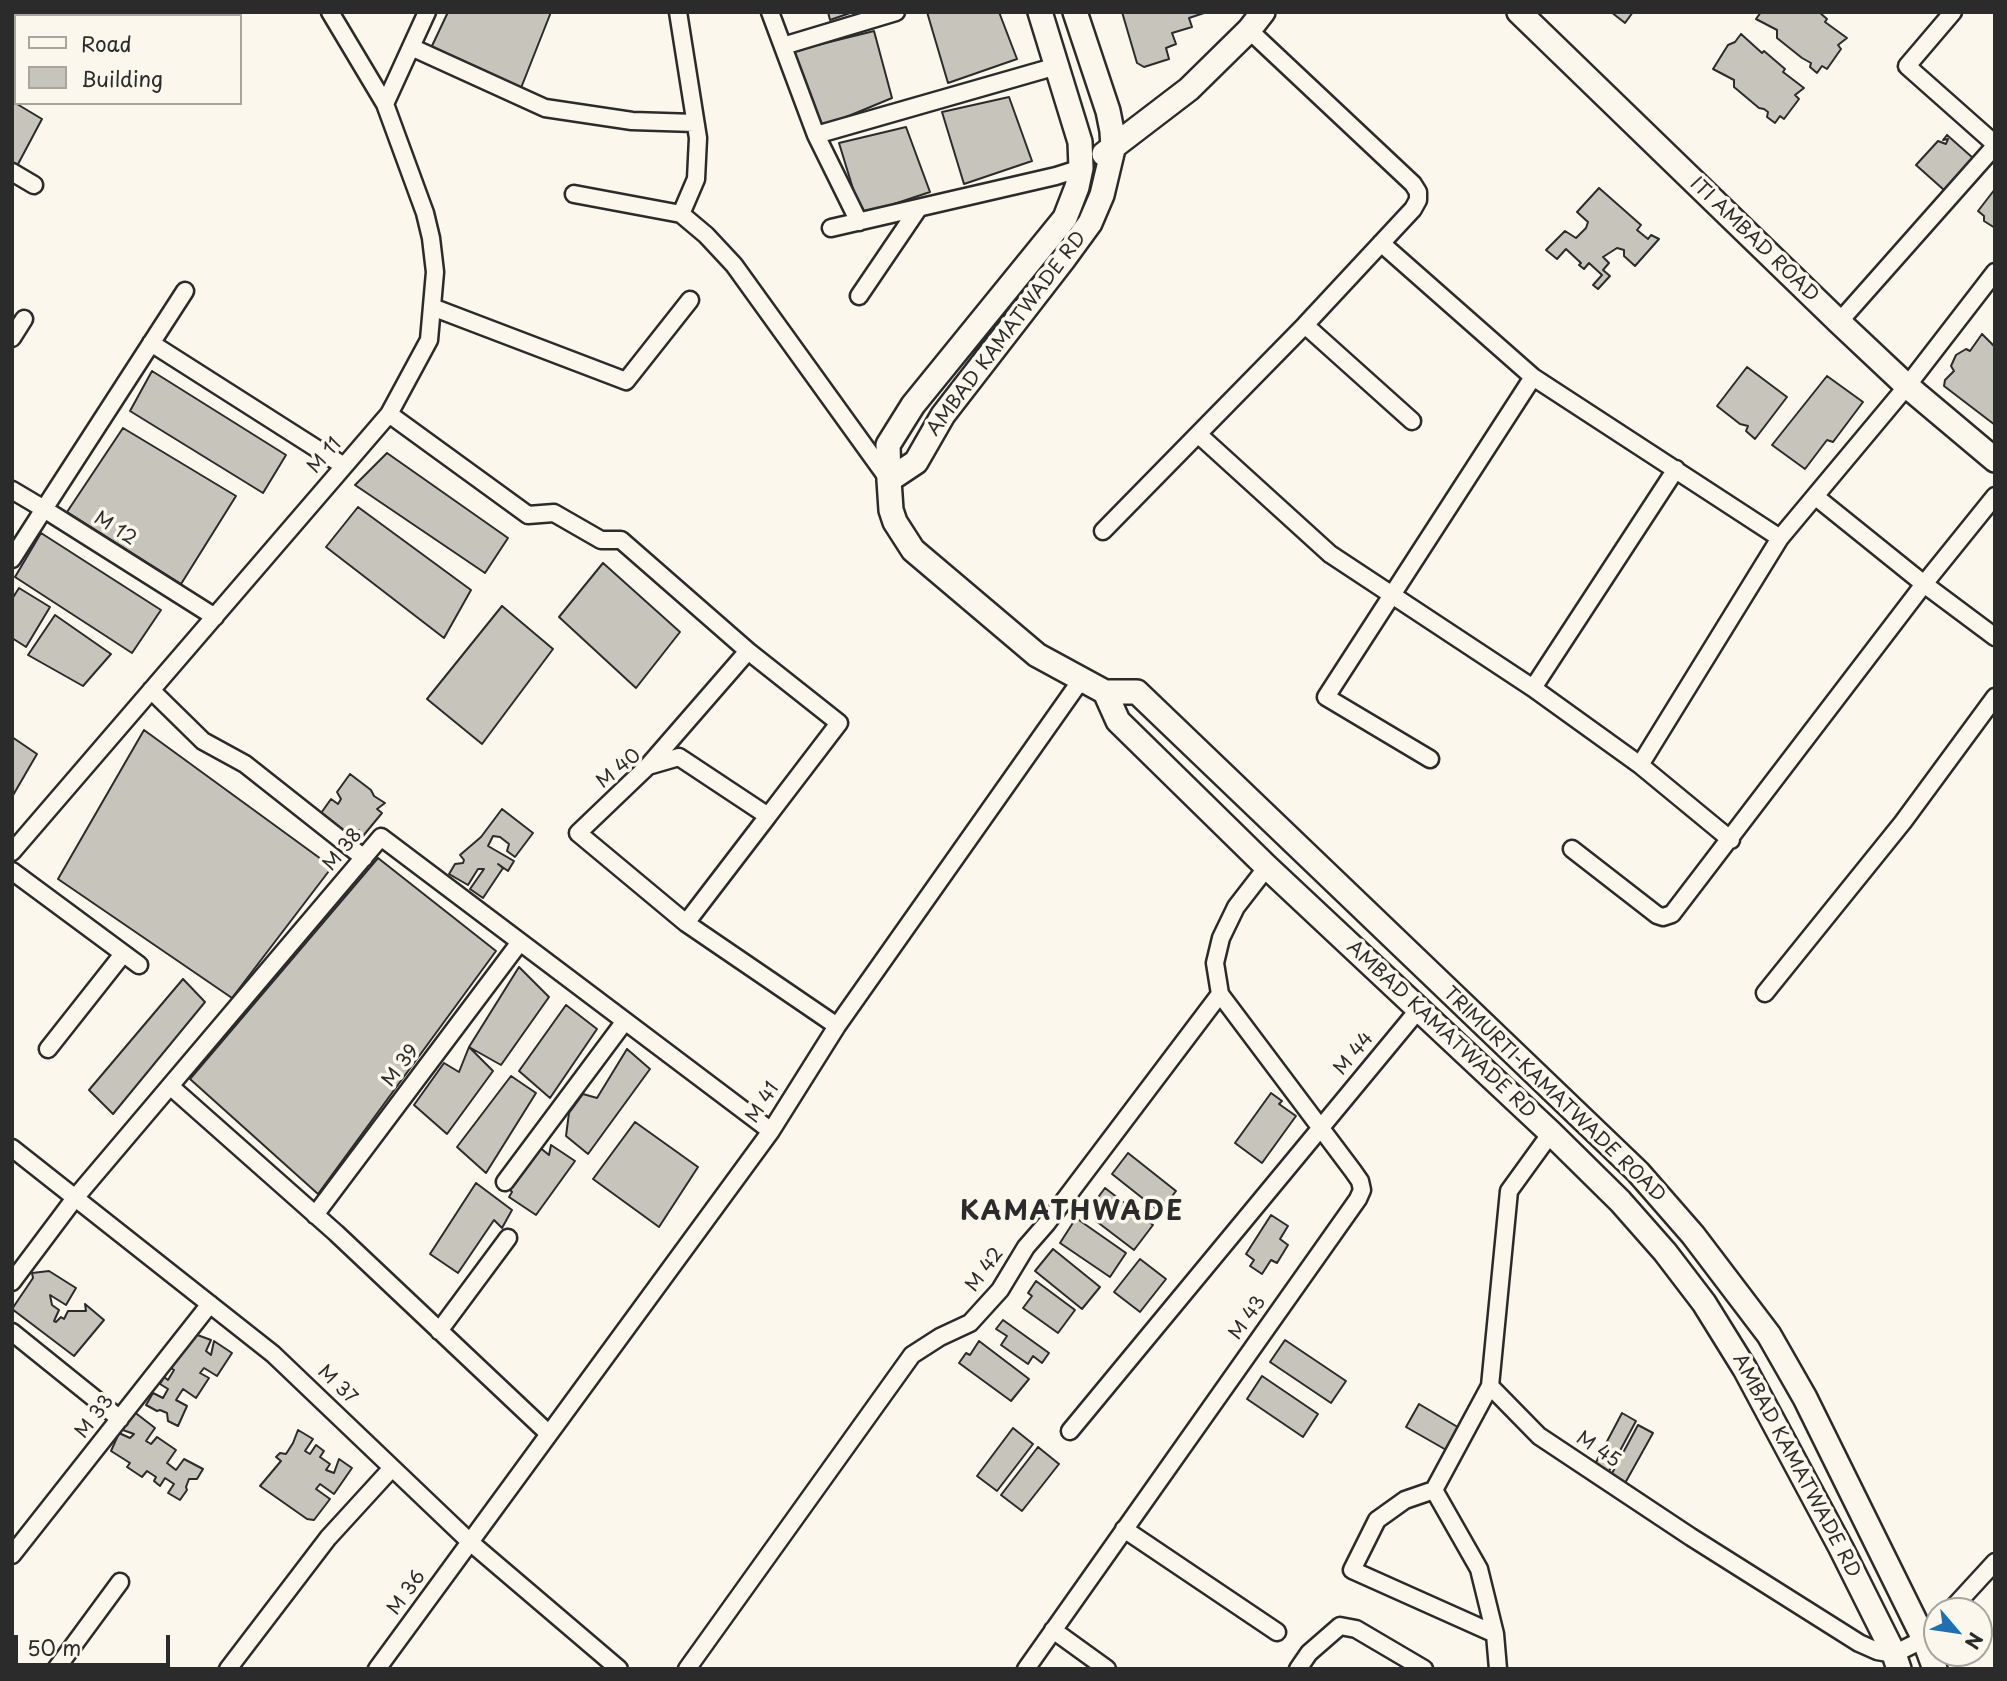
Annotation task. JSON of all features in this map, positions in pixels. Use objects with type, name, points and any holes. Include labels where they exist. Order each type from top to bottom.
[{"type":"street","points":[[385,104],[428,12]]},
{"type":"street","points":[[678,12],[698,138],[696,179],[681,214]]},
{"type":"street","points":[[770,12],[816,135],[859,222]]},
{"type":"street","points":[[783,46],[896,12]]},
{"type":"street","name":"AMBAD KAMATWADE RD","points":[[1040,12],[1080,142],[1081,168],[1077,187],[1065,218],[913,405],[888,445],[891,510],[895,522],[913,550],[1037,655],[1105,692],[1118,721],[1620,1201],[1704,1303],[1759,1395],[1897,1661]]},
{"type":"street","name":"AMBAD KAMATWADE RD","points":[[889,480],[916,461],[943,415],[1090,223],[1101,195],[1113,149],[1108,111],[1075,12]]},
{"type":"street","points":[[1839,322],[1995,145],[1907,66],[1953,12]]},
{"type":"street","name":"ITI AMBAD ROAD","points":[[1522,13],[1839,322],[1907,386],[1995,460]]},
{"type":"street","name":"M 11","points":[[12,852],[389,414],[429,340],[435,272],[425,213],[385,104],[333,14]]},
{"type":"street","points":[[831,228],[1081,168],[1113,149],[1189,89],[1256,21],[1413,184],[1418,192],[1418,200],[1413,209],[1305,325],[1103,531]]},
{"type":"street","points":[[411,47],[545,108],[632,121],[695,123]]},
{"type":"street","points":[[816,135],[1057,66]]},
{"type":"street","points":[[12,172],[34,185]]},
{"type":"street","points":[[574,194],[681,214],[706,235],[734,265],[889,480]]},
{"type":"street","points":[[859,296],[918,209]]},
{"type":"street","points":[[1058,227],[1077,241]]},
{"type":"street","points":[[1381,243],[1533,377],[1780,538]]},
{"type":"street","points":[[1640,765],[1780,538],[1907,386],[1995,272]]},
{"type":"street","points":[[12,559],[184,291]]},
{"type":"street","points":[[432,307],[626,381],[690,300]]},
{"type":"street","points":[[12,338],[24,319]]},
{"type":"street","points":[[1305,325],[1412,421]]},
{"type":"street","points":[[151,343],[344,466]]},
{"type":"street","points":[[1430,760],[1325,697],[1533,377]]},
{"type":"street","points":[[389,414],[528,515],[554,513],[601,540],[621,540],[748,651],[839,723],[686,923]]},
{"type":"street","points":[[1199,435],[1330,554],[1533,688],[1640,765],[1731,840]]},
{"type":"street","points":[[1533,688],[1676,469]]},
{"type":"street","name":"M 12","points":[[12,490],[215,617]]},
{"type":"street","points":[[1572,849],[1657,915],[1663,917],[1672,914],[1924,584],[1995,496]]},
{"type":"street","points":[[1816,497],[1995,637]]},
{"type":"street","points":[[648,766],[748,651]]},
{"type":"street","name":"M 41","points":[[470,1542],[771,1131],[837,1026],[1081,680]]},
{"type":"street","points":[[151,690],[203,741],[245,764],[364,858]]},
{"type":"street","name":"TRIMURTI-KAMATWADE ROAD","points":[[1105,692],[1137,692],[1638,1172],[1693,1235],[1769,1335],[1923,1617]]},
{"type":"street","points":[[1765,993],[1903,822],[1995,697]]},
{"type":"street","name":"M 40","points":[[768,816],[679,757],[648,766],[578,833],[686,923],[837,1026]]},
{"type":"street","name":"M 38","points":[[12,1282],[75,1198],[381,837],[771,1131]]},
{"type":"street","points":[[1220,994],[1215,963],[1221,938],[1236,907],[1268,867]]},
{"type":"street","points":[[12,871],[139,965]]},
{"type":"street","name":"M 39","points":[[315,1215],[520,942]]},
{"type":"street","points":[[48,1049],[123,954]]},
{"type":"street","name":"M 43","points":[[1026,1669],[1362,1190],[1360,1181],[1321,1126],[1220,994]]},
{"type":"street","name":"M 42","points":[[687,1669],[912,1355],[940,1337],[970,1323],[1000,1290],[1026,1247],[1220,994]]},
{"type":"street","name":"M 44","points":[[1070,1431],[1419,1009]]},
{"type":"street","points":[[505,1182],[625,1021]]},
{"type":"street","points":[[170,1086],[315,1215],[549,1434]]},
{"type":"street","points":[[1495,1634],[1352,1570],[1377,1520],[1405,1500],[1434,1490],[1490,1386],[1509,1191],[1551,1133]]},
{"type":"street","name":"M 37","points":[[13,1149],[273,1354],[470,1542],[619,1669]]},
{"type":"street","points":[[439,1331],[508,1238]]},
{"type":"street","name":"M 33","points":[[12,1555],[210,1304]]},
{"type":"street","points":[[12,1332],[120,1419]]},
{"type":"street","name":"M 45","points":[[1490,1386],[1539,1436],[1691,1537],[1860,1643],[1897,1661]]},
{"type":"street","points":[[228,1669],[328,1538],[392,1468]]},
{"type":"street","points":[[1434,1490],[1479,1569],[1495,1634],[1498,1669]]},
{"type":"street","points":[[1124,1530],[1277,1632]]},
{"type":"street","name":"M 36","points":[[377,1669],[470,1542]]},
{"type":"street","points":[[1963,1597],[1995,1562]]},
{"type":"street","points":[[56,1669],[120,1582]]},
{"type":"street","points":[[1298,1669],[1309,1653],[1340,1626],[1356,1629],[1424,1669]]},
{"type":"street","points":[[1053,1630],[1107,1669]]},
{"type":"street","points":[[1897,1661],[1923,1639]]},
{"type":"building","points":[[448,12],[551,12],[521,88],[431,48]]},
{"type":"building","points":[[828,12],[853,12],[830,20]]},
{"type":"building","points":[[927,12],[999,12],[1017,59],[948,83]]},
{"type":"building","points":[[1122,12],[1204,13],[1189,18],[1192,27],[1172,33],[1176,44],[1166,48],[1169,59],[1144,67],[1137,63]]},
{"type":"building","points":[[1611,12],[1633,12],[1625,23]]},
{"type":"building","points":[[1761,12],[1819,12],[1827,19],[1825,22],[1847,38],[1838,45],[1841,49],[1827,69],[1822,66],[1817,73],[1810,67],[1811,63],[1777,38],[1777,30],[1756,19]]},
{"type":"building","points":[[874,31],[892,98],[822,127],[793,51]]},
{"type":"building","points":[[1741,34],[1804,88],[1795,95],[1799,99],[1784,119],[1780,116],[1775,123],[1767,117],[1768,112],[1759,108],[1734,87],[1734,80],[1713,69],[1728,45],[1735,42]]},
{"type":"building","points":[[1009,97],[1032,161],[964,184],[942,112]]},
{"type":"building","points":[[12,101],[14,105],[42,119],[17,166],[12,163]]},
{"type":"building","points":[[906,127],[930,192],[861,215],[839,143]]},
{"type":"building","points":[[1947,135],[1973,158],[1944,190],[1916,165],[1938,141],[1946,144],[1948,139],[1943,140]]},
{"type":"building","points":[[1599,188],[1641,225],[1637,230],[1648,239],[1651,235],[1659,239],[1635,266],[1624,256],[1624,250],[1617,248],[1603,257],[1609,263],[1603,270],[1610,276],[1598,289],[1593,285],[1602,275],[1589,263],[1584,269],[1566,249],[1557,259],[1546,250],[1565,231],[1576,238],[1586,228],[1588,222],[1577,212]]},
{"type":"building","points":[[1995,189],[1995,228],[1984,221],[1984,216],[1978,211]]},
{"type":"building","points":[[1982,334],[1995,347],[1995,425],[1944,386],[1945,380],[1954,371],[1951,366],[1956,355],[1966,349],[1970,351]]},
{"type":"building","points":[[1747,367],[1787,397],[1755,439],[1746,431],[1748,426],[1740,424],[1717,406]]},
{"type":"building","points":[[152,371],[286,455],[263,493],[130,411]]},
{"type":"building","points":[[1827,376],[1863,402],[1833,442],[1827,440],[1805,469],[1772,445]]},
{"type":"building","points":[[123,428],[236,496],[181,584],[67,512]]},
{"type":"building","points":[[387,453],[508,538],[485,573],[355,485]]},
{"type":"building","points":[[358,507],[471,590],[444,638],[326,547]]},
{"type":"building","points":[[41,533],[161,610],[132,653],[15,577]]},
{"type":"building","points":[[603,563],[680,632],[636,688],[559,617]]},
{"type":"building","points":[[19,588],[50,607],[26,647],[12,638],[12,599]]},
{"type":"building","points":[[502,606],[553,649],[482,744],[427,699]]},
{"type":"building","points":[[55,615],[111,654],[83,686],[28,655]]},
{"type":"building","points":[[144,730],[332,867],[232,998],[58,879]]},
{"type":"building","points":[[12,737],[37,754],[12,797]]},
{"type":"building","points":[[350,774],[385,803],[377,809],[382,813],[363,836],[359,830],[352,838],[319,816],[331,799],[338,804],[341,799],[337,792]]},
{"type":"building","points":[[502,809],[533,833],[515,857],[507,851],[509,844],[500,837],[493,836],[488,846],[514,861],[508,871],[498,864],[503,868],[483,898],[470,889],[484,869],[478,869],[468,885],[449,874],[455,864],[463,863],[460,855],[481,837]]},
{"type":"building","points":[[378,858],[496,951],[318,1194],[190,1079]]},
{"type":"building","points":[[519,967],[549,997],[501,1065],[469,1047]]},
{"type":"building","points":[[183,979],[205,1002],[113,1114],[89,1090]]},
{"type":"building","points":[[566,1005],[597,1029],[550,1098],[519,1071]]},
{"type":"building","points":[[469,1047],[493,1071],[447,1134],[414,1105],[444,1063],[459,1072]]},
{"type":"building","points":[[627,1049],[650,1069],[588,1154],[566,1136],[569,1113],[583,1094],[597,1098]]},
{"type":"building","points":[[511,1076],[536,1093],[486,1173],[457,1147]]},
{"type":"building","points":[[1271,1093],[1282,1101],[1279,1104],[1296,1116],[1262,1163],[1235,1143]]},
{"type":"building","points":[[635,1122],[698,1167],[659,1227],[593,1179]]},
{"type":"building","points":[[551,1145],[575,1161],[536,1215],[509,1197],[512,1192],[507,1186],[538,1146],[549,1155]]},
{"type":"building","points":[[1128,1153],[1176,1191],[1160,1212],[1112,1174]]},
{"type":"building","points":[[476,1183],[512,1210],[502,1228],[494,1220],[458,1273],[430,1254]]},
{"type":"building","points":[[1105,1188],[1153,1225],[1134,1250],[1096,1221],[1103,1212],[1093,1204]]},
{"type":"building","points":[[1271,1215],[1288,1226],[1280,1239],[1288,1245],[1277,1263],[1271,1260],[1262,1274],[1250,1266],[1254,1260],[1246,1254]]},
{"type":"building","points":[[1076,1218],[1126,1253],[1110,1277],[1060,1243]]},
{"type":"building","points":[[1053,1249],[1100,1287],[1082,1309],[1035,1271]]},
{"type":"building","points":[[1140,1259],[1166,1279],[1140,1312],[1114,1292]]},
{"type":"building","points":[[49,1271],[76,1288],[66,1305],[50,1295],[52,1305],[59,1310],[54,1321],[61,1317],[64,1319],[68,1311],[86,1311],[85,1304],[104,1320],[74,1356],[12,1309],[33,1278],[32,1273]]},
{"type":"building","points":[[1036,1281],[1075,1310],[1058,1333],[1023,1308],[1032,1296],[1028,1293]]},
{"type":"building","points":[[1003,1320],[1049,1353],[1042,1363],[1033,1356],[1028,1364],[1001,1345],[1007,1336],[996,1329]]},
{"type":"building","points":[[192,1333],[211,1340],[206,1351],[211,1355],[214,1341],[232,1353],[217,1376],[204,1368],[200,1373],[209,1378],[196,1398],[183,1389],[176,1400],[187,1406],[178,1426],[168,1421],[167,1413],[146,1405],[153,1393],[163,1398],[168,1389],[160,1384],[164,1377],[168,1380],[174,1370],[168,1366]]},
{"type":"building","points":[[1285,1340],[1346,1381],[1331,1403],[1270,1362]]},
{"type":"building","points":[[979,1341],[1029,1379],[1011,1401],[959,1363],[966,1353],[970,1355]]},
{"type":"building","points":[[1262,1376],[1318,1414],[1303,1437],[1247,1399]]},
{"type":"building","points":[[1419,1404],[1461,1429],[1448,1451],[1406,1427]]},
{"type":"building","points":[[133,1411],[155,1428],[146,1441],[151,1444],[157,1437],[176,1450],[167,1463],[176,1470],[184,1459],[203,1469],[197,1479],[189,1479],[187,1490],[180,1500],[168,1493],[174,1484],[165,1478],[160,1486],[154,1481],[156,1477],[147,1471],[142,1477],[127,1467],[130,1463],[111,1451],[119,1433],[130,1438],[134,1434],[120,1429]]},
{"type":"building","points":[[1622,1413],[1636,1421],[1608,1473],[1594,1466]]},
{"type":"building","points":[[1638,1425],[1653,1433],[1624,1485],[1610,1477]]},
{"type":"building","points":[[1013,1428],[1033,1444],[997,1491],[977,1476]]},
{"type":"building","points":[[298,1430],[313,1439],[305,1451],[310,1454],[316,1445],[324,1451],[320,1457],[330,1464],[326,1470],[334,1473],[339,1459],[352,1468],[334,1494],[320,1484],[316,1489],[330,1499],[314,1520],[307,1519],[260,1486],[281,1461],[276,1457],[280,1453],[286,1454]]},
{"type":"building","points":[[1038,1447],[1059,1464],[1022,1511],[1001,1495]]},
{"type":"district","name":"KAMATHWADE","points":[[1072,1213]]}]
